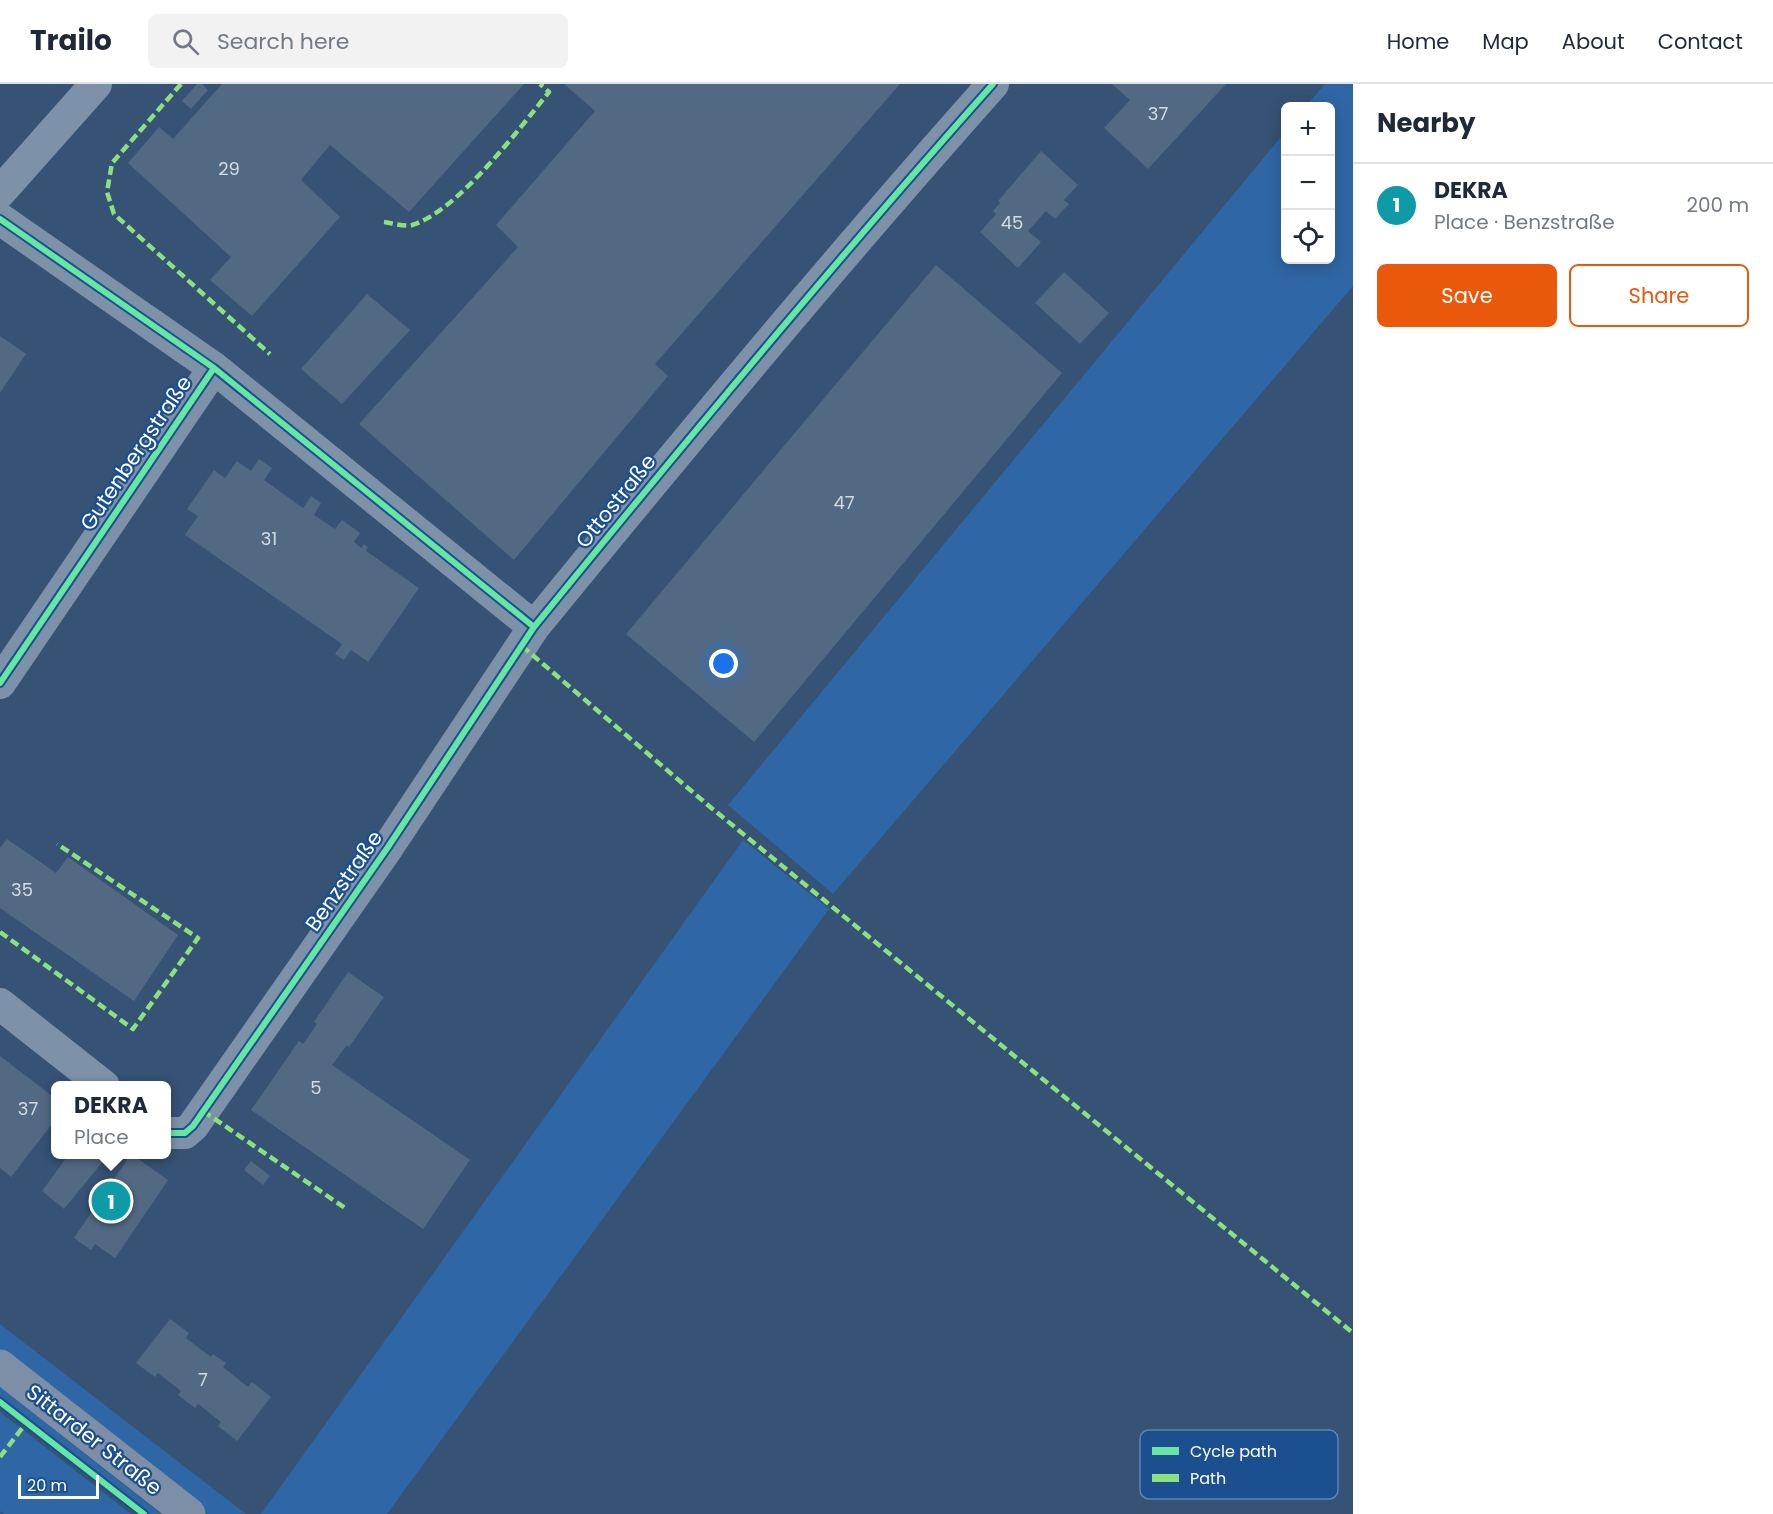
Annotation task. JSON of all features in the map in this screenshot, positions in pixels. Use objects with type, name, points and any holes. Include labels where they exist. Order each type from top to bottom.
[{"type":"main road","name":"Sittarder Straße","points":[[0,1366],[189,1514]]},
{"type":"street","points":[[0,192],[96,84]]},
{"type":"street","name":"Ottostraße","points":[[534,627],[677,452],[908,179],[993,84]]},
{"type":"street","name":"Gutenbergstraße","points":[[0,219],[214,368],[0,683]]},
{"type":"street","points":[[214,368],[534,627]]},
{"type":"street","name":"Benzstraße","points":[[171,1133],[185,1133],[193,1126],[388,847],[534,627]]},
{"type":"street","points":[[0,1004],[98,1081]]},
{"type":"shaded area","points":[[1325,84],[1353,84],[1353,286],[833,894],[728,805],[1281,137],[1281,264],[1335,264],[1335,102],[1309,102]]},
{"type":"shaded area","points":[[743,840],[829,909],[387,1514],[261,1514]]},
{"type":"shaded area","points":[[0,1324],[246,1514],[208,1514],[0,1351]]},
{"type":"shaded area","points":[[0,1387],[161,1514],[150,1514],[0,1396]]},
{"type":"shaded area","points":[[0,1412],[131,1514],[4,1514],[0,1511]]},
{"type":"building","points":[[197,84],[202,84],[208,90],[191,109],[182,101]]},
{"type":"building","points":[[222,84],[524,84],[409,212],[330,145],[301,180],[340,217],[252,316],[210,280],[231,257],[128,163],[159,127],[173,139]]},
{"type":"building","points":[[564,84],[900,84],[655,364],[668,376],[514,560],[359,424],[518,247],[496,225],[595,111]]},
{"type":"building","points":[[1112,84],[1226,84],[1148,169],[1104,128],[1130,100]]},
{"type":"building","points":[[1041,151],[1078,185],[1064,200],[1069,204],[1055,219],[1046,211],[1028,231],[1041,242],[1018,268],[980,232],[996,214],[993,211],[1000,203],[998,201]]},
{"type":"building","points":[[936,265],[1062,373],[754,742],[626,634]]},
{"type":"building","points":[[1064,272],[1109,313],[1080,344],[1035,303]]},
{"type":"building","points":[[367,294],[410,330],[342,404],[301,369]]},
{"type":"building","points":[[0,336],[26,354],[0,393]]},
{"type":"building","points":[[259,459],[272,468],[264,480],[303,508],[311,496],[321,503],[314,515],[335,529],[342,520],[360,533],[354,542],[361,548],[364,544],[368,547],[366,551],[419,588],[368,662],[351,650],[344,660],[335,654],[342,644],[185,535],[198,516],[187,509],[214,470],[225,478],[237,461],[251,471]]},
{"type":"building","points":[[7,839],[56,873],[68,857],[178,935],[134,1001],[0,908],[0,848]]},
{"type":"building","points":[[348,972],[384,997],[349,1047],[347,1045],[332,1065],[470,1160],[423,1229],[251,1110],[299,1041],[303,1044],[317,1024],[314,1022]]},
{"type":"building","points":[[0,1056],[51,1095],[51,1125],[11,1177],[0,1168]]},
{"type":"building","points":[[65,1159],[105,1159],[64,1209],[42,1191]]},
{"type":"building","points":[[128,1159],[138,1159],[168,1180],[115,1258],[95,1244],[91,1250],[74,1238]]},
{"type":"building","points":[[251,1161],[270,1176],[263,1185],[244,1170]]},
{"type":"building","points":[[170,1319],[189,1333],[186,1338],[211,1357],[213,1354],[226,1363],[223,1367],[248,1387],[252,1382],[271,1397],[237,1441],[218,1426],[221,1422],[198,1404],[195,1408],[178,1395],[181,1391],[158,1373],[155,1377],[136,1363]]},
{"type":"marked path","points":[[181,84],[112,163],[107,192],[114,214],[270,354]]},
{"type":"marked path","points":[[384,222],[412,225],[430,217],[448,204],[486,168],[549,92],[540,84]]},
{"type":"marked path","points":[[522,646],[709,806],[1353,1333]]},
{"type":"marked path","points":[[0,932],[133,1029],[198,938],[57,844]]},
{"type":"marked path","points":[[203,1111],[345,1208]]},
{"type":"marked path","points":[[0,1457],[27,1422]]},
{"type":"cycle path","points":[[0,219],[214,368],[534,627],[760,353],[993,84]]},
{"type":"cycle path","points":[[0,683],[214,368]]},
{"type":"cycle path","points":[[171,1133],[185,1133],[193,1126],[388,847],[534,627]]},
{"type":"cycle path","points":[[0,1402],[144,1514]]},
{"type":"place","name":"DEKRA","points":[[111,1201]]}]
